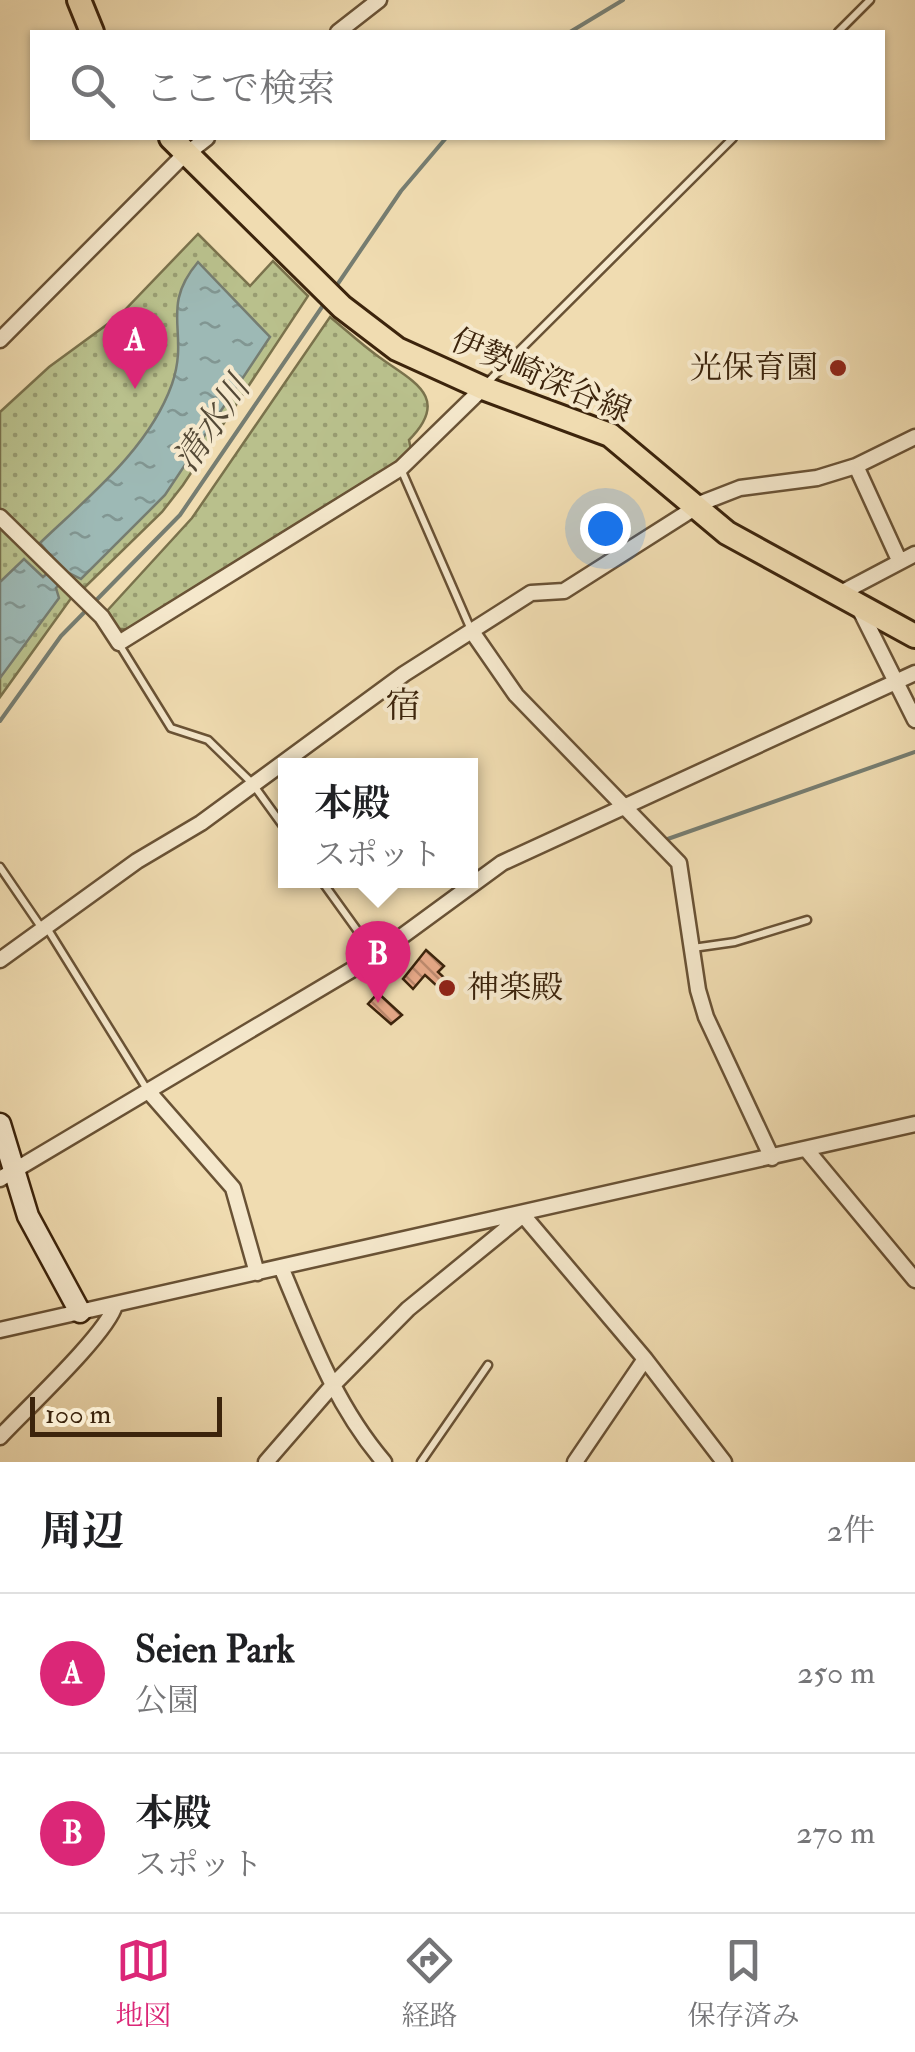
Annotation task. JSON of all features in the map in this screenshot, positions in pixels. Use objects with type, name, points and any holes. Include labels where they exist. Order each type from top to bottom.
[{"type":"main road","points":[[79,0],[91,30]]},
{"type":"main road","name":"伊勢崎深谷線","points":[[179,146],[318,284],[396,349],[483,388],[610,436],[726,533],[915,636]]},
{"type":"street","points":[[341,30],[379,0]]},
{"type":"street","points":[[0,340],[179,146]]},
{"type":"street","points":[[0,517],[102,617],[119,644],[400,468],[483,388]]},
{"type":"street","points":[[287,758],[404,674],[531,593],[564,591],[694,506],[740,488],[817,478],[856,466],[915,437]]},
{"type":"street","points":[[856,466],[899,560]]},
{"type":"street","points":[[915,554],[899,560],[848,597],[898,681],[915,720]]},
{"type":"street","points":[[472,633],[516,695],[679,863],[706,1017],[772,1158]]},
{"type":"street","points":[[478,881],[502,863],[915,674]]},
{"type":"street","points":[[0,960],[137,861],[201,824],[278,764]]},
{"type":"street","points":[[8,1175],[376,956],[468,888]]},
{"type":"street","points":[[149,1092],[233,1188],[257,1272]]},
{"type":"street","points":[[0,1124],[8,1175],[85,1324]]},
{"type":"street","points":[[0,1437],[85,1324],[115,1305],[915,1124]]},
{"type":"street","points":[[806,1149],[915,1280]]},
{"type":"street","points":[[523,1215],[645,1359],[724,1462]]},
{"type":"street","points":[[266,1462],[332,1386],[408,1309],[523,1215]]},
{"type":"street","points":[[281,1267],[354,1428],[384,1462]]},
{"type":"street","points":[[0,1330],[85,1324],[113,1314],[115,1305]]},
{"type":"street","points":[[575,1462],[645,1359]]},
{"type":"lane","points":[[840,30],[870,0]]},
{"type":"lane","points":[[483,388],[731,140]]},
{"type":"lane","points":[[400,468],[472,633]]},
{"type":"lane","points":[[119,644],[175,733],[204,737],[252,783],[278,819]]},
{"type":"lane","points":[[0,867],[149,1092]]},
{"type":"lane","points":[[328,888],[376,956]]},
{"type":"lane","points":[[692,948],[734,942],[807,920]]},
{"type":"lane","points":[[421,1462],[488,1364]]},
{"type":"green space","points":[[198,234],[250,286],[273,261],[308,296],[183,485],[162,512],[83,589],[0,510],[0,412],[49,367],[120,315]]},
{"type":"green space","points":[[330,317],[422,391],[427,412],[409,440],[411,450],[396,464],[130,629],[119,629],[106,612],[192,518]]},
{"type":"green space","points":[[0,526],[72,597],[0,697]]},
{"type":"water","points":[[198,262],[270,337],[165,495],[81,579],[69,573],[56,588],[59,598],[0,678],[0,582],[24,559],[43,577],[58,564],[40,543],[115,471],[162,408],[177,366],[180,293]]},
{"type":"building","points":[[426,950],[444,966],[438,972],[455,988],[448,996],[425,975],[413,989],[403,979]]},
{"type":"building","points":[[378,993],[402,1015],[391,1024],[368,1004]]},
{"type":"waterway","name":"清水川","points":[[573,30],[623,0]]},
{"type":"waterway","name":"清水川","points":[[335,288],[401,191],[444,140]]},
{"type":"waterway","name":"清水川","points":[[0,721],[61,636],[180,515],[324,304]]},
{"type":"waterway","points":[[662,841],[915,752]]},
{"type":"place","name":"光保育園","points":[[838,368]]},
{"type":"place","name":"Seien Park","points":[[135,389]]},
{"type":"place","name":"神楽殿","points":[[447,988]]},
{"type":"place","name":"本殿","points":[[378,1003]]},
{"type":"district","name":"宿","points":[[403,706]]}]
